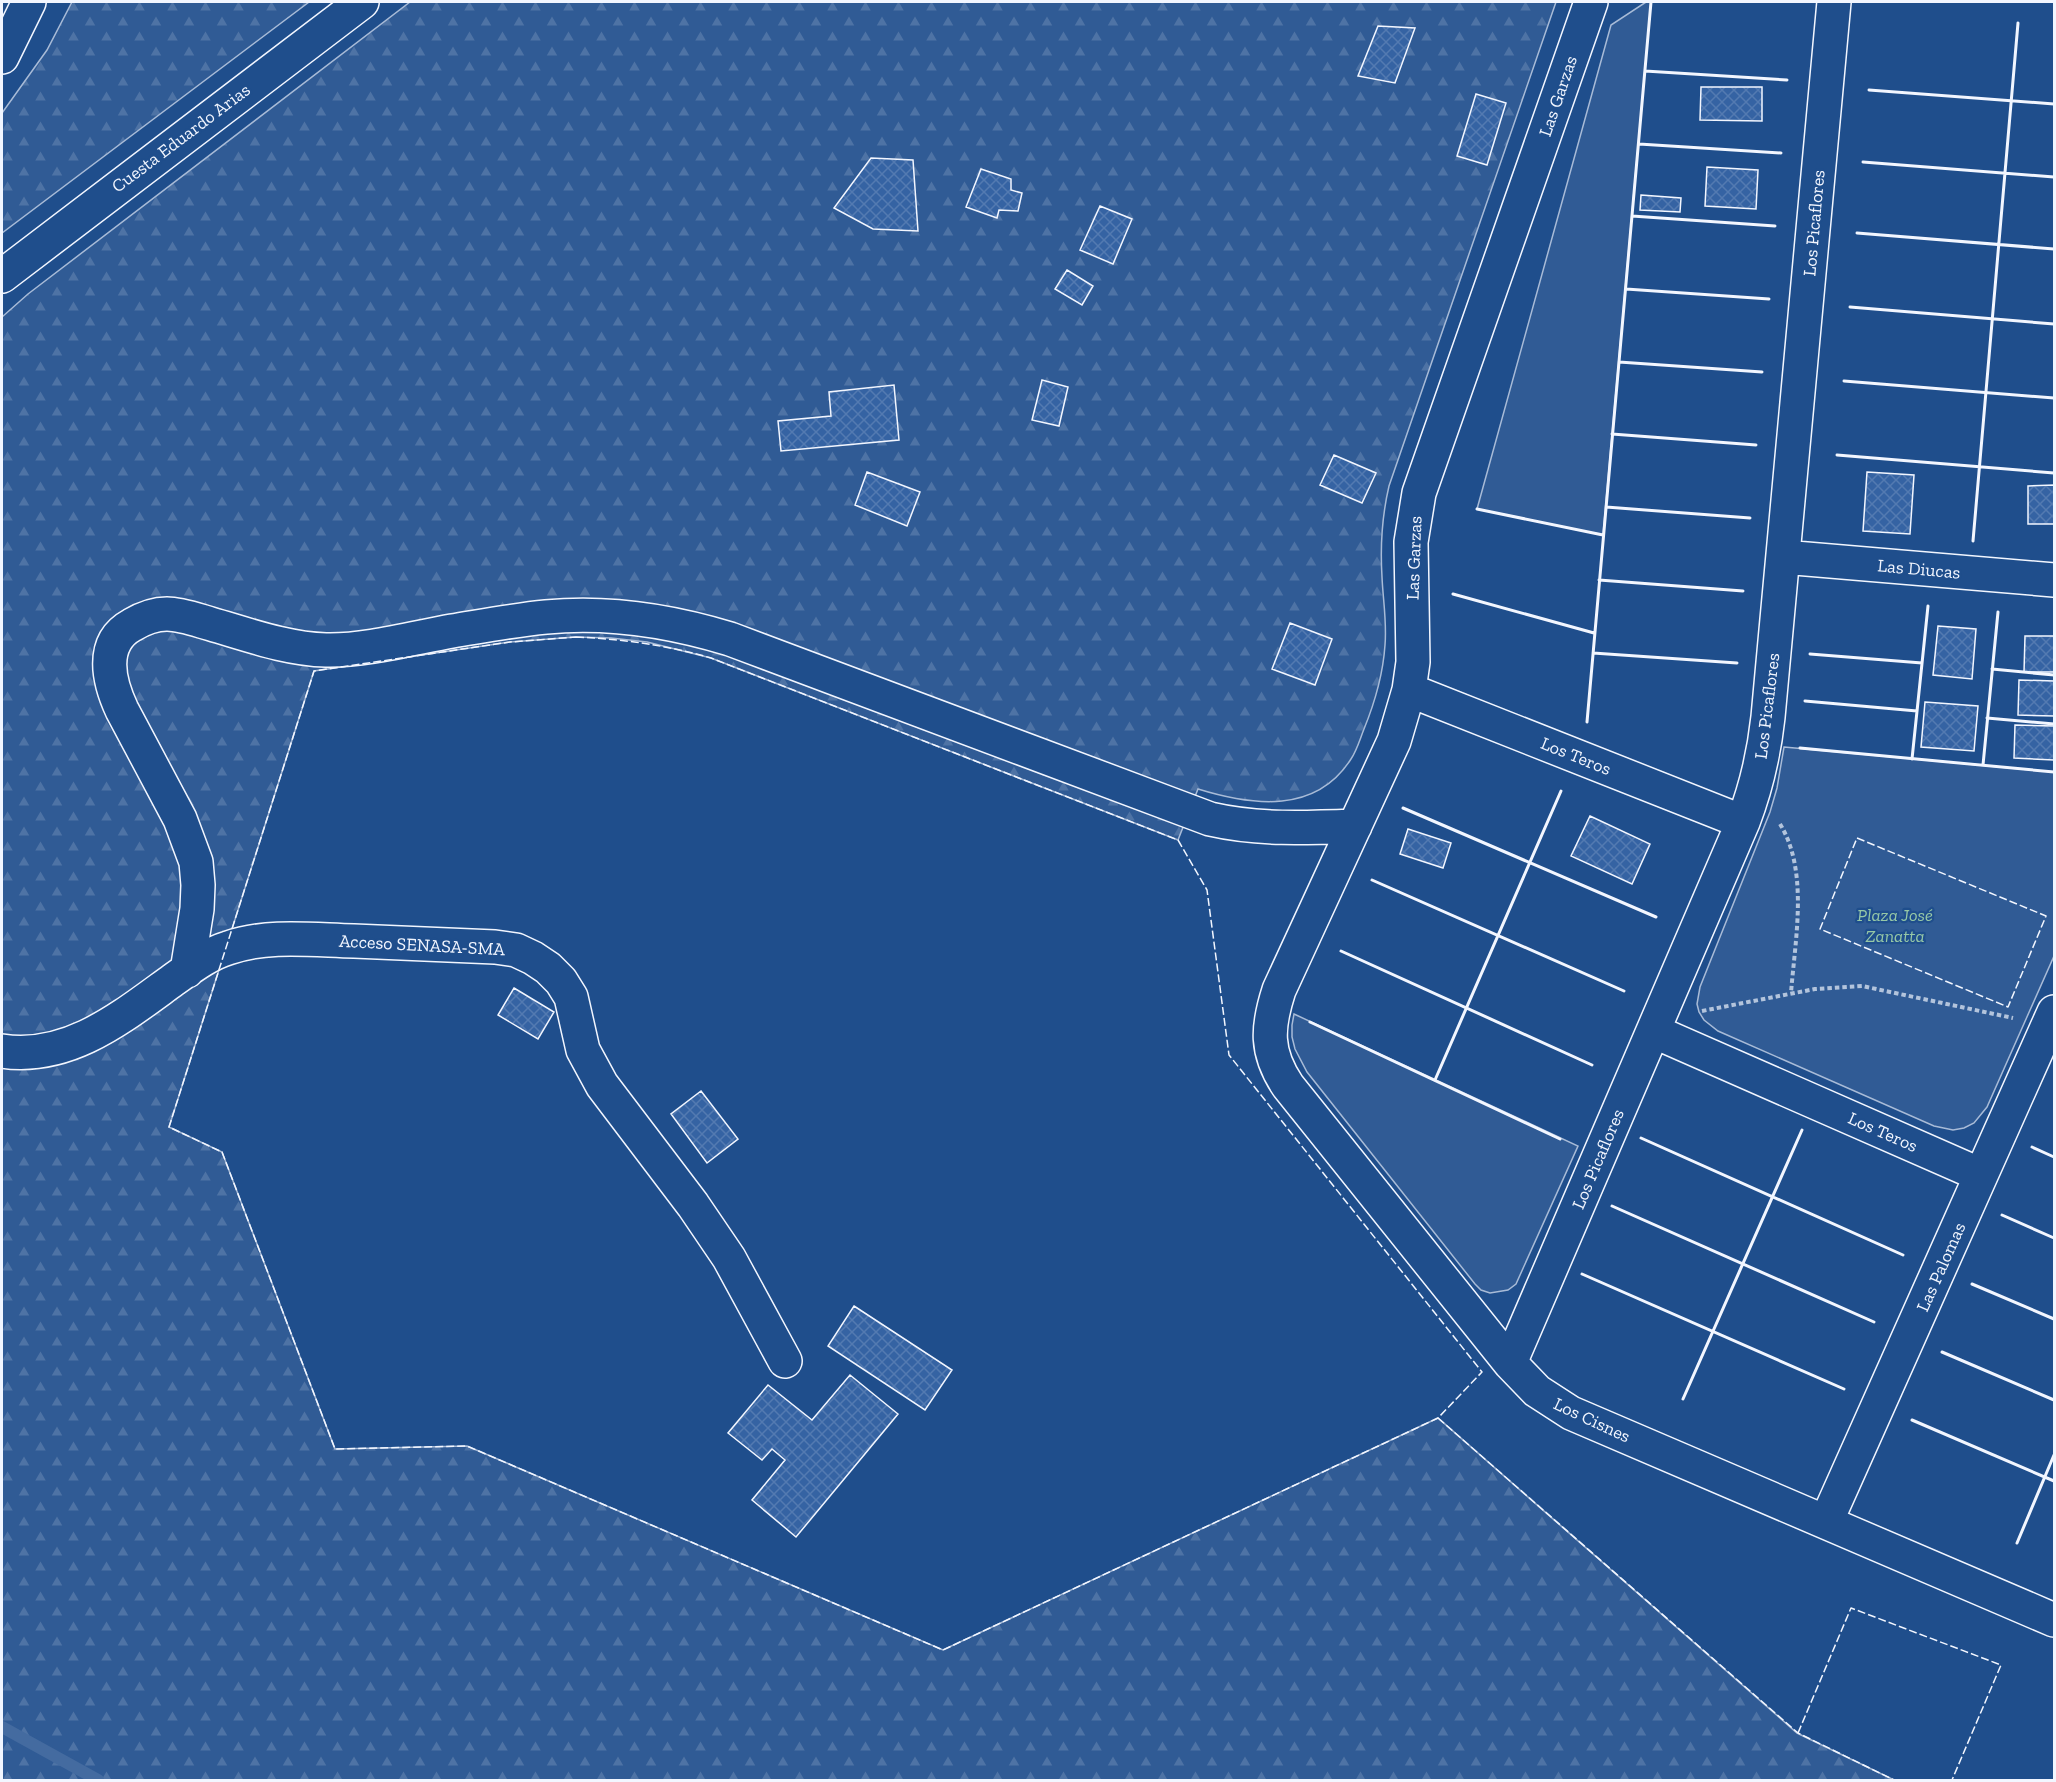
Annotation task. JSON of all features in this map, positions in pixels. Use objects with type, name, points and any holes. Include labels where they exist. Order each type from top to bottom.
[{"type":"street","points":[[2,57],[29,2]]},
{"type":"street","name":"Cuesta Eduardo Arias","points":[[2,276],[362,2]]},
{"type":"street","name":"Las Garzas","points":[[1270,1043],[1270,1026],[1280,990],[1394,741],[1409,690],[1413,635],[1411,542],[1419,493],[1591,2]]},
{"type":"street","name":"Los Picaflores","points":[[1510,1363],[1753,796],[1765,743],[1834,2]]},
{"type":"street","name":"Las Diucas","points":[[1783,557],[2055,580]]},
{"type":"street","points":[[187,970],[197,909],[196,862],[180,819],[118,700],[109,673],[110,655],[116,640],[130,626],[147,618],[167,614],[287,645],[329,650],[548,617],[585,615],[659,621],[695,628],[730,639],[1210,819],[1261,828],[1355,826]]},
{"type":"street","name":"Los Teros","points":[[1409,690],[1743,822]]},
{"type":"street","name":"Acceso SENASA-SMA","points":[[2,1051],[40,1051],[67,1045],[92,1035],[115,1022],[187,970],[226,948],[271,940],[495,947],[516,950],[534,958],[561,981],[571,997],[583,1050],[602,1085],[693,1205],[729,1258],[785,1361]]},
{"type":"street","name":"Las Palomas","points":[[1826,1522],[2055,1011]]},
{"type":"street","name":"Los Teros","points":[[1653,1031],[1982,1175]]},
{"type":"street","name":"Los Cisnes","points":[[1270,1043],[1276,1067],[1288,1086],[1510,1363],[1537,1391],[1571,1413],[2055,1620]]},
{"type":"path","points":[[1778,821],[1790,844],[1798,878],[1791,993]]},
{"type":"path","points":[[1699,1012],[1826,987],[1862,986],[2014,1018]]},
{"type":"shaded area","points":[[1646,2],[1651,2],[1603,535],[1477,509],[1611,25]]},
{"type":"shaded area","name":"Plaza José Zanatta","points":[[1784,747],[2054,772],[2054,956],[1987,1107],[1974,1123],[1964,1128],[1953,1130],[1934,1126],[1718,1031],[1704,1020],[1699,1012],[1697,1004],[1700,987],[1770,812]]},
{"type":"shaded area","points":[[1294,1014],[1578,1146],[1516,1284],[1508,1290],[1490,1293],[1481,1290],[1475,1284],[1307,1072],[1295,1049],[1292,1037]]},
{"type":"green space","points":[[72,2],[309,2],[2,233],[2,113],[47,50]]},
{"type":"green space","points":[[410,2],[1556,2],[1389,486],[1381,542],[1385,645],[1375,698],[1353,756],[1337,777],[1320,789],[1302,797],[1282,801],[1261,801],[1219,795],[1198,789],[1178,840],[711,658],[647,642],[576,637],[510,642],[314,671],[169,1127],[222,1152],[335,1449],[467,1446],[943,1650],[1438,1418],[1797,1733],[1894,1780],[2,1780],[2,317],[28,294]]},
{"type":"building","points":[[1378,26],[1415,28],[1395,83],[1358,76]]},
{"type":"building","points":[[1701,87],[1762,87],[1762,121],[1700,120]]},
{"type":"building","points":[[1476,94],[1506,103],[1487,165],[1457,156]]},
{"type":"building","points":[[871,158],[913,160],[918,231],[873,229],[834,208]]},
{"type":"building","points":[[1707,167],[1758,170],[1756,209],[1705,206]]},
{"type":"building","points":[[981,169],[1011,179],[1011,190],[1022,193],[1018,211],[999,210],[997,218],[966,207]]},
{"type":"building","points":[[1641,195],[1681,198],[1680,212],[1640,210]]},
{"type":"building","points":[[1100,206],[1132,219],[1113,264],[1080,250]]},
{"type":"building","points":[[1067,270],[1093,286],[1082,305],[1055,289]]},
{"type":"building","points":[[1042,380],[1068,387],[1059,426],[1032,420]]},
{"type":"building","points":[[894,385],[899,440],[781,451],[778,421],[831,416],[829,392]]},
{"type":"building","points":[[1334,455],[1376,473],[1362,503],[1320,485]]},
{"type":"building","points":[[867,472],[920,492],[907,526],[855,505]]},
{"type":"building","points":[[1867,472],[1914,475],[1910,534],[1863,531]]},
{"type":"building","points":[[2054,485],[2054,524],[2028,524],[2028,486]]},
{"type":"building","points":[[1290,623],[1332,639],[1315,685],[1272,669]]},
{"type":"building","points":[[1938,626],[1976,629],[1972,679],[1933,675]]},
{"type":"building","points":[[2025,636],[2054,636],[2054,672],[2024,672]]},
{"type":"building","points":[[2019,680],[2054,681],[2054,716],[2018,715]]},
{"type":"building","points":[[1925,702],[1978,706],[1974,751],[1921,747]]},
{"type":"building","points":[[2015,725],[2054,726],[2054,760],[2014,758]]},
{"type":"building","points":[[1590,816],[1650,844],[1632,884],[1571,856]]},
{"type":"building","points":[[1408,829],[1451,843],[1443,868],[1400,854]]},
{"type":"building","points":[[514,988],[554,1012],[538,1039],[498,1015]]},
{"type":"building","points":[[701,1091],[738,1139],[707,1163],[671,1114]]},
{"type":"building","points":[[854,1306],[952,1370],[925,1410],[828,1346]]},
{"type":"building","points":[[850,1375],[898,1414],[796,1537],[752,1500],[785,1460],[772,1449],[762,1460],[728,1433],[768,1385],[812,1420]]},
{"type":"waterway","points":[[2,1727],[98,1780]]},
{"type":"fence","points":[[576,637],[644,643],[711,658],[1178,840],[1207,890],[1229,1055],[1482,1372],[1438,1418],[943,1650],[467,1446],[335,1449],[222,1152],[169,1127],[314,671],[510,642],[576,637]]},
{"type":"fence","points":[[1857,838],[2046,916],[2008,1007],[1820,929],[1857,838]]},
{"type":"fence","points":[[1438,1418],[1798,1733],[1894,1780]]},
{"type":"fence","points":[[1798,1733],[1851,1608],[2001,1665],[1952,1780]]},
{"type":"wall","points":[[1587,722],[1651,2]]},
{"type":"wall","points":[[1973,541],[2018,23]]},
{"type":"wall","points":[[1645,71],[1787,80]]},
{"type":"wall","points":[[1869,90],[2054,104]]},
{"type":"wall","points":[[1639,144],[1781,153]]},
{"type":"wall","points":[[1863,162],[2054,177]]},
{"type":"wall","points":[[1632,216],[1775,226]]},
{"type":"wall","points":[[1857,233],[2054,249]]},
{"type":"wall","points":[[1626,289],[1769,299]]},
{"type":"wall","points":[[1850,307],[2054,324]]},
{"type":"wall","points":[[1619,362],[1762,372]]},
{"type":"wall","points":[[1844,381],[2054,398]]},
{"type":"wall","points":[[1612,434],[1756,445]]},
{"type":"wall","points":[[1837,455],[2054,473]]},
{"type":"wall","points":[[1606,507],[1750,518]]},
{"type":"wall","points":[[1477,509],[1603,535]]},
{"type":"wall","points":[[1599,580],[1743,591]]},
{"type":"wall","points":[[1453,594],[1594,633]]},
{"type":"wall","points":[[1912,759],[1928,606]]},
{"type":"wall","points":[[1983,765],[1998,612]]},
{"type":"wall","points":[[1593,653],[1737,663]]},
{"type":"wall","points":[[1810,654],[1922,663]]},
{"type":"wall","points":[[1992,669],[2054,675]]},
{"type":"wall","points":[[1805,701],[1917,711]]},
{"type":"wall","points":[[1987,718],[2054,724]]},
{"type":"wall","points":[[1800,748],[2054,772]]},
{"type":"wall","points":[[1435,1080],[1561,791]]},
{"type":"wall","points":[[1403,808],[1656,917]]},
{"type":"wall","points":[[1372,880],[1624,991]]},
{"type":"wall","points":[[1341,951],[1592,1065]]},
{"type":"wall","points":[[1310,1022],[1560,1139]]},
{"type":"wall","points":[[1683,1399],[1802,1130]]},
{"type":"wall","points":[[1641,1138],[1903,1255]]},
{"type":"wall","points":[[2032,1147],[2054,1157]]},
{"type":"wall","points":[[1612,1206],[1874,1322]]},
{"type":"wall","points":[[2002,1215],[2054,1238]]},
{"type":"wall","points":[[1582,1274],[1844,1389]]},
{"type":"wall","points":[[1972,1284],[2054,1319]]},
{"type":"wall","points":[[1942,1352],[2054,1400]]},
{"type":"wall","points":[[1912,1420],[2054,1481]]},
{"type":"wall","points":[[2017,1543],[2054,1455]]}]
